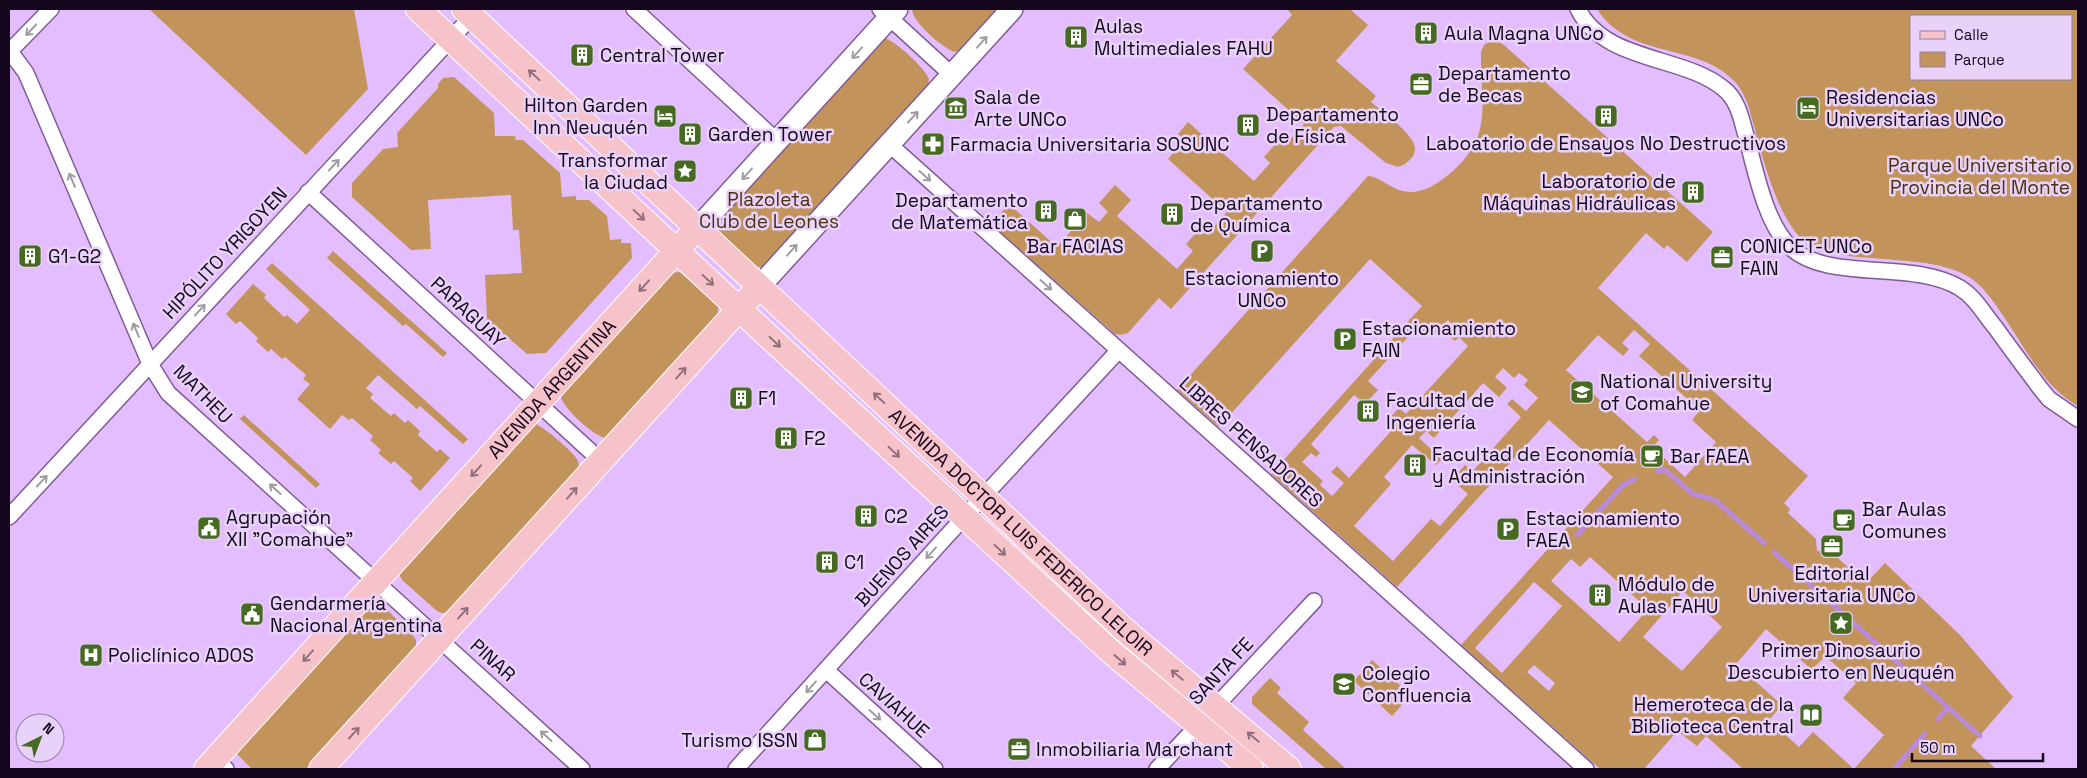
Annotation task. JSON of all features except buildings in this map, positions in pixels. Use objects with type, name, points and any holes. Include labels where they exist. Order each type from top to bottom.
[{"type":"main road","name":"AVENIDA DOCTOR LUIS FEDERICO LELOIR","points":[[418,9],[739,309],[1110,651],[1251,769]]},
{"type":"main road","points":[[321,769],[1012,9]]},
{"type":"main road","name":"AVENIDA DOCTOR LUIS FEDERICO LELOIR","points":[[468,12],[1127,632],[1289,769]]},
{"type":"main road","name":"AVENIDA ARGENTINA","points":[[216,766],[376,580],[777,141],[889,12]]},
{"type":"street","points":[[9,52],[51,9]]},
{"type":"street","points":[[634,9],[777,141]]},
{"type":"street","points":[[1578,9],[1590,26],[1611,42],[1702,76],[1726,90],[1739,111],[1774,226],[1792,248],[1804,257],[1828,265],[1911,273],[1935,278],[1961,288],[1978,305],[2049,399],[2078,419]]},
{"type":"street","name":"HIPÓLITO YRIGOYEN","points":[[9,517],[450,39],[468,12]]},
{"type":"street","points":[[889,12],[952,75]]},
{"type":"street","name":"MATHEU","points":[[9,52],[26,73],[150,364],[161,384],[178,402],[376,580]]},
{"type":"street","name":"LIBRES PENSADORES","points":[[889,144],[1586,769]]},
{"type":"street","name":"PARAGUAY","points":[[308,192],[601,461]]},
{"type":"street","name":"BUENOS AIRES","points":[[736,769],[964,517],[1119,350]]},
{"type":"street","name":"PINAR","points":[[376,580],[582,769]]},
{"type":"street","name":"SANTA FE","points":[[1158,769],[1314,601]]},
{"type":"street","name":"CAVIAHUE","points":[[826,670],[935,769]]},
{"type":"green space","points":[[149,9],[354,9],[368,89],[306,155]]},
{"type":"green space","points":[[912,9],[1000,9],[962,50],[954,52],[935,40],[922,27],[913,14]]},
{"type":"green space","points":[[1350,9],[1368,25],[1336,61],[1376,96],[1371,102],[1397,123],[1409,136],[1415,148],[1414,155],[1405,164],[1398,167],[1386,163],[1341,126],[1334,127],[1171,309],[1159,298],[1128,333],[1115,334],[991,224],[1009,204],[1057,247],[1087,213],[1099,222],[1108,212],[1099,203],[1115,185],[1131,200],[1117,216],[1177,269],[1193,251],[1186,244],[1203,225],[1210,231],[1227,212],[1168,159],[1185,140],[1178,134],[1188,122],[1254,181],[1270,163],[1264,157],[1281,138],[1287,143],[1304,124],[1243,69],[1292,15],[1288,10]]},
{"type":"green space","name":"Parque Universitario Provincia del Monte","points":[[1597,9],[2078,9],[2078,406],[2066,398],[2045,378],[1992,300],[1969,277],[1952,269],[1933,264],[1823,251],[1800,238],[1789,223],[1771,184],[1748,105],[1742,91],[1735,82],[1717,68],[1700,60],[1644,44],[1627,36],[1611,25]]},
{"type":"green space","name":"Plazoleta Club de Leones","points":[[884,38],[902,49],[916,62],[929,79],[928,86],[766,264],[756,267],[712,228],[712,221]]},
{"type":"green space","points":[[1492,40],[1496,40],[1504,45],[1713,232],[1687,262],[1667,245],[1664,249],[1646,233],[1598,288],[1808,476],[1784,503],[1790,509],[1788,513],[1816,539],[1817,551],[1830,551],[1858,576],[1861,573],[1869,580],[1885,563],[1960,635],[2013,697],[1971,746],[1996,769],[1854,769],[1743,769],[1706,736],[1697,746],[1680,733],[1673,736],[1644,769],[1600,769],[1461,645],[1613,477],[1549,420],[1397,587],[1271,474],[1422,306],[1370,259],[1219,427],[1177,390],[1368,176],[1378,179],[1398,190],[1415,192],[1435,184],[1463,161],[1473,147],[1482,119],[1481,52],[1484,45]],"holes":[[[1448,320],[1457,329],[1450,337],[1455,341],[1459,337],[1468,346],[1406,414],[1399,408],[1385,423],[1392,430],[1349,478],[1337,466],[1331,472],[1344,483],[1332,496],[1320,485],[1323,481],[1302,462],[1311,453],[1316,457],[1320,453],[1311,444],[1354,395],[1365,404],[1378,390],[1368,381],[1418,326],[1431,338]],[[1634,330],[1650,344],[1639,356],[1700,410],[1692,420],[1716,442],[1685,477],[1663,457],[1655,465],[1645,456],[1659,440],[1654,435],[1647,442],[1566,370],[1598,335],[1623,356],[1629,349],[1622,343]],[[1503,368],[1514,378],[1519,373],[1528,380],[1524,385],[1538,398],[1526,411],[1512,399],[1507,404],[1521,417],[1473,471],[1465,465],[1452,480],[1468,494],[1440,526],[1431,519],[1393,561],[1354,526],[1391,484],[1384,477],[1412,445],[1436,465],[1442,459],[1419,438],[1426,431],[1434,438],[1483,383],[1499,397],[1507,388],[1495,377]],[[1590,557],[1648,609],[1619,642],[1551,581],[1571,559],[1580,567]],[[1534,582],[1562,606],[1502,673],[1475,648]],[[1683,591],[1722,627],[1682,671],[1643,637]],[[1766,629],[1812,670],[1825,656],[1856,683],[1843,698],[1884,735],[1854,769],[1813,732],[1799,747],[1769,720],[1782,705],[1736,664]],[[1534,665],[1555,683],[1549,691],[1527,672]]]},
{"type":"green space","points":[[454,77],[494,113],[495,136],[515,136],[516,140],[523,140],[560,173],[562,197],[576,196],[576,200],[589,200],[607,216],[610,240],[621,239],[621,243],[631,243],[632,258],[546,353],[527,354],[487,319],[485,275],[522,273],[519,230],[513,230],[511,195],[428,200],[431,249],[411,250],[352,197],[352,183],[383,149],[398,147],[397,133],[438,88],[438,84],[443,78]]},
{"type":"green space","points":[[333,251],[447,353],[443,357],[406,324],[403,326],[327,258]]},
{"type":"green space","points":[[272,263],[468,439],[463,444],[420,406],[417,409],[378,375],[366,388],[373,394],[370,398],[391,416],[394,413],[405,423],[408,420],[420,431],[418,435],[437,452],[440,449],[450,458],[420,491],[410,481],[413,478],[394,461],[391,464],[378,453],[381,450],[370,440],[373,436],[352,418],[349,420],[342,415],[330,429],[297,399],[310,384],[303,379],[306,375],[285,357],[282,359],[271,349],[268,352],[256,341],[258,338],[240,321],[236,324],[226,314],[253,284],[266,295],[264,298],[284,317],[287,315],[297,324],[310,310],[266,269]]},
{"type":"green space","points":[[680,272],[716,303],[718,315],[606,438],[601,436],[586,427],[571,413],[561,399],[560,393],[672,273]]},
{"type":"green space","points":[[244,415],[320,484],[316,488],[240,419]]},
{"type":"green space","points":[[533,423],[550,433],[576,457],[579,465],[578,469],[449,612],[442,613],[437,611],[402,580],[399,574]]},
{"type":"green space","points":[[373,602],[384,607],[412,634],[416,640],[416,648],[412,654],[306,769],[252,769],[236,753]]},
{"type":"green space","points":[[1372,660],[1411,695],[1392,716],[1354,681]]},
{"type":"green space","points":[[1270,678],[1281,688],[1277,693],[1309,722],[1303,730],[1346,769],[1326,769],[1252,704],[1252,697]]},
{"type":"waterway","points":[[1657,471],[1665,470],[1693,494],[1715,500],[1764,543]]},
{"type":"waterway","points":[[1577,535],[1623,485],[1635,479]]},
{"type":"waterway","points":[[1774,552],[1822,595]]},
{"type":"waterway","points":[[1832,604],[1980,736]]},
{"type":"waterway","points":[[1938,719],[1948,708]]},
{"type":"waterway","points":[[1894,769],[1925,734]]},
{"type":"place","name":"Aula Magna UNCo","points":[[1426,33]]},
{"type":"place","name":"Aulas Multimediales FAHU","points":[[1076,37]]},
{"type":"place","name":"Central Tower","points":[[582,55]]},
{"type":"place","name":"Departamento de Becas","points":[[1421,84]]},
{"type":"place","name":"Sala de Arte UNCo","points":[[956,108]]},
{"type":"place","name":"Residencias Universitarias UNCo","points":[[1808,108]]},
{"type":"place","name":"Hilton Garden Inn Neuquén","points":[[665,116]]},
{"type":"place","name":"Laboatorio de Ensayos No Destructivos","points":[[1606,116]]},
{"type":"place","name":"Departamento de Física","points":[[1248,125]]},
{"type":"place","name":"Garden Tower","points":[[690,134]]},
{"type":"place","name":"Farmacia Universitaria SOSUNC","points":[[933,144]]},
{"type":"place","name":"Transformar la Ciudad","points":[[685,171]]},
{"type":"place","name":"Laboratorio de Máquinas Hidráulicas","points":[[1693,192]]},
{"type":"place","name":"Departamento de Matemática","points":[[1046,211]]},
{"type":"place","name":"Departamento de Química","points":[[1172,214]]},
{"type":"place","name":"Bar FACIAS","points":[[1075,219]]},
{"type":"place","name":"Estacionamiento UNCo","points":[[1262,251]]},
{"type":"place","name":"G1-G2","points":[[30,256]]},
{"type":"place","name":"CONICET-UNCo FAIN","points":[[1722,257]]},
{"type":"place","name":"Estacionamiento FAIN","points":[[1345,339]]},
{"type":"place","name":"National University of Comahue","points":[[1582,392]]},
{"type":"place","name":"F1","points":[[741,398]]},
{"type":"place","name":"Facultad de Ingeniería","points":[[1368,411]]},
{"type":"place","name":"F2","points":[[786,438]]},
{"type":"place","name":"Bar FAEA","points":[[1652,456]]},
{"type":"place","name":"Facultad de Economía y Administración","points":[[1415,465]]},
{"type":"place","name":"C2","points":[[866,516]]},
{"type":"place","name":"Bar Aulas Comunes","points":[[1844,520]]},
{"type":"place","name":"Agrupación XII \"Comahue\"","points":[[209,528]]},
{"type":"place","name":"Estacionamiento FAEA","points":[[1508,529]]},
{"type":"place","name":"Editorial Universitaria UNCo","points":[[1832,546]]},
{"type":"place","name":"C1","points":[[827,562]]},
{"type":"place","name":"Módulo de Aulas FAHU","points":[[1600,595]]},
{"type":"place","name":"Gendarmería Nacional Argentina","points":[[252,614]]},
{"type":"place","name":"Primer Dinosaurio Descubierto en Neuquén","points":[[1841,623]]},
{"type":"place","name":"Policlínico ADOS","points":[[91,655]]},
{"type":"place","name":"Colegio Confluencia","points":[[1344,684]]},
{"type":"place","name":"Hemeroteca de la Biblioteca Central","points":[[1811,715]]},
{"type":"place","name":"Turismo ISSN","points":[[815,740]]},
{"type":"place","name":"Inmobiliaria Marchant","points":[[1019,749]]}]
